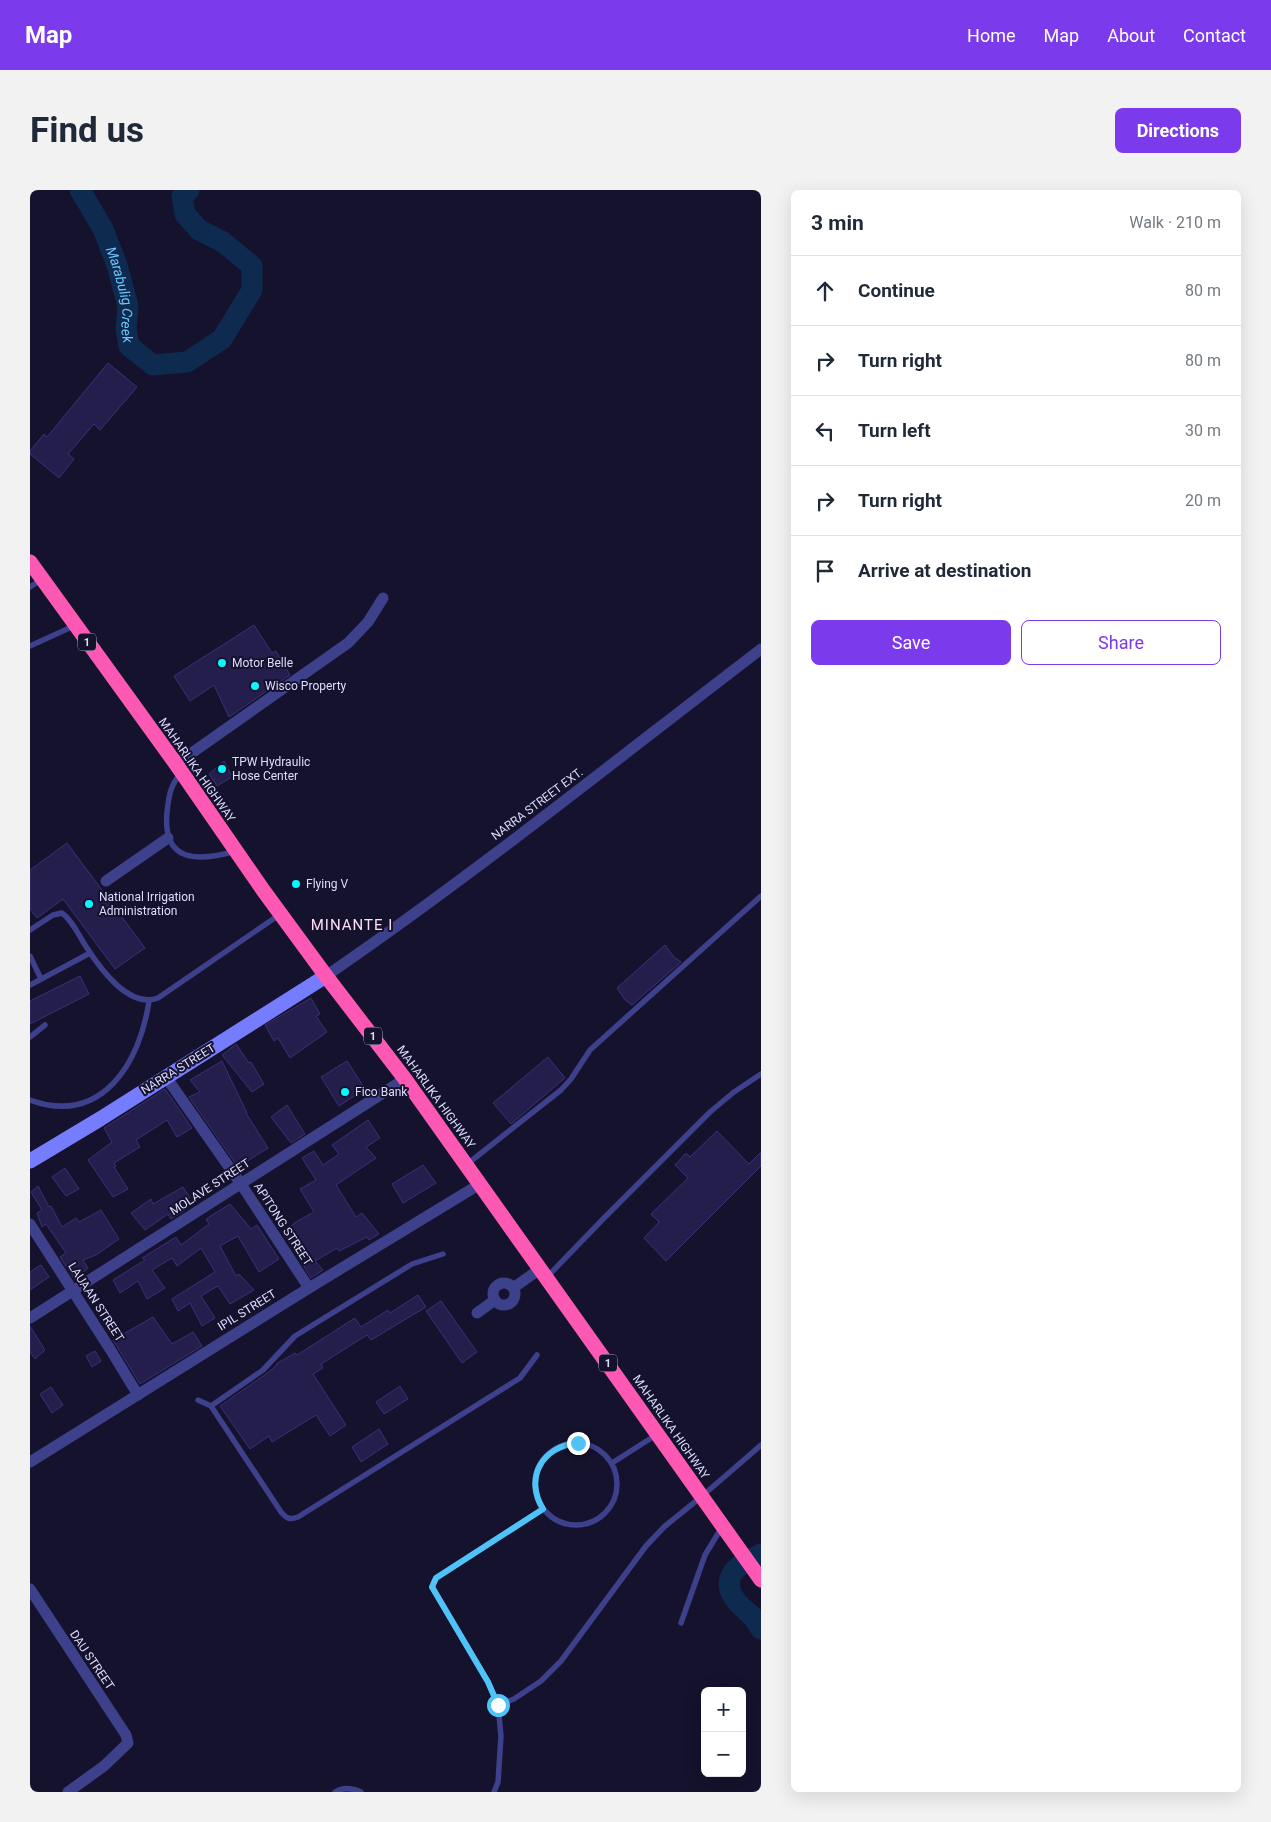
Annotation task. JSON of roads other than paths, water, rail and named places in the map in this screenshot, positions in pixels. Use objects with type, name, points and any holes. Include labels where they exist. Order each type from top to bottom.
[{"type":"highway","name":"MAHARLIKA HIGHWAY","points":[[30,562],[36,583],[76,626],[179,768],[280,914],[405,1079],[761,1580]]},
{"type":"street","points":[[179,768],[348,643],[368,622],[383,598]]},
{"type":"street","name":"NARRA STREET EXT.","points":[[326,976],[390,932],[761,649]]},
{"type":"street","points":[[106,881],[168,838]]},
{"type":"street","name":"NARRA STREET","points":[[30,1161],[166,1078],[326,976]]},
{"type":"street","name":"APITONG STREET","points":[[166,1078],[241,1184],[308,1288]]},
{"type":"street","name":"MOLAVE STREET","points":[[30,1318],[405,1079]]},
{"type":"street","name":"IPIL STREET","points":[[30,1462],[308,1288],[480,1184]]},
{"type":"street","name":"LAUAAN STREET","points":[[30,1224],[138,1395]]},
{"type":"street","points":[[477,1312],[495,1300],[503,1304],[510,1303],[515,1296],[513,1288],[543,1274]]},
{"type":"street","name":"DAU STREET","points":[[30,1589],[126,1736],[128,1743],[104,1766],[68,1792]]},
{"type":"lane","points":[[30,646],[76,626]]},
{"type":"lane","points":[[179,768],[170,793],[166,828],[168,838],[175,848],[190,856],[214,858],[236,851]]},
{"type":"lane","points":[[466,1165],[561,1090],[571,1079],[590,1050],[761,896]]},
{"type":"lane","points":[[30,930],[57,913],[62,913],[90,953],[114,982],[137,999],[149,1001],[158,998],[280,914]]},
{"type":"lane","points":[[30,985],[90,953]]},
{"type":"lane","points":[[30,956],[41,979]]},
{"type":"lane","points":[[30,1100],[56,1107],[80,1104],[99,1095],[114,1084],[136,1050],[146,1022],[149,1001]]},
{"type":"lane","points":[[30,1037],[45,1024]]},
{"type":"lane","points":[[543,1274],[604,1218],[710,1112],[734,1092],[761,1074]]},
{"type":"lane","points":[[211,1406],[262,1370],[296,1336],[405,1267],[443,1254]]},
{"type":"lane","points":[[198,1400],[211,1406],[281,1512],[291,1520],[520,1378],[537,1355]]},
{"type":"lane","points":[[612,1464],[658,1434]]},
{"type":"lane","points":[[569,1444],[586,1444],[601,1451],[612,1464],[617,1479],[616,1496],[602,1516],[587,1524],[570,1525],[555,1519],[543,1509],[536,1493],[536,1476],[542,1461],[554,1450],[569,1444]]},
{"type":"lane","points":[[498,1705],[529,1691],[560,1661],[646,1546],[664,1526],[761,1445]]},
{"type":"lane","points":[[494,1792],[498,1782],[501,1736],[498,1705],[488,1682],[432,1587],[436,1578],[443,1573],[543,1509]]},
{"type":"lane","points":[[681,1623],[705,1555],[722,1526]]},
{"type":"lane","points":[[335,1792],[341,1789],[361,1792]]},
{"type":"waterway","name":"Marabulig Creek","points":[[80,190],[103,229],[117,265],[128,306],[126,329],[129,346],[153,365],[187,362],[222,339],[252,290],[252,266],[223,242],[199,230],[185,214],[182,196],[189,190]]},
{"type":"waterway","points":[[761,1554],[737,1568],[732,1574],[729,1586],[734,1598],[752,1616],[761,1629]]},
{"type":"place","name":"Motor Belle","points":[[222,663]]},
{"type":"place","name":"Wisco Property","points":[[255,686]]},
{"type":"place","name":"TPW Hydraulic Hose Center","points":[[222,769]]},
{"type":"place","name":"Flying V","points":[[296,884]]},
{"type":"place","name":"National Irrigation Administration","points":[[89,904]]},
{"type":"place","name":"Fico Bank","points":[[345,1092]]},
{"type":"district","name":"MINANTE I","points":[[352,925]]}]
